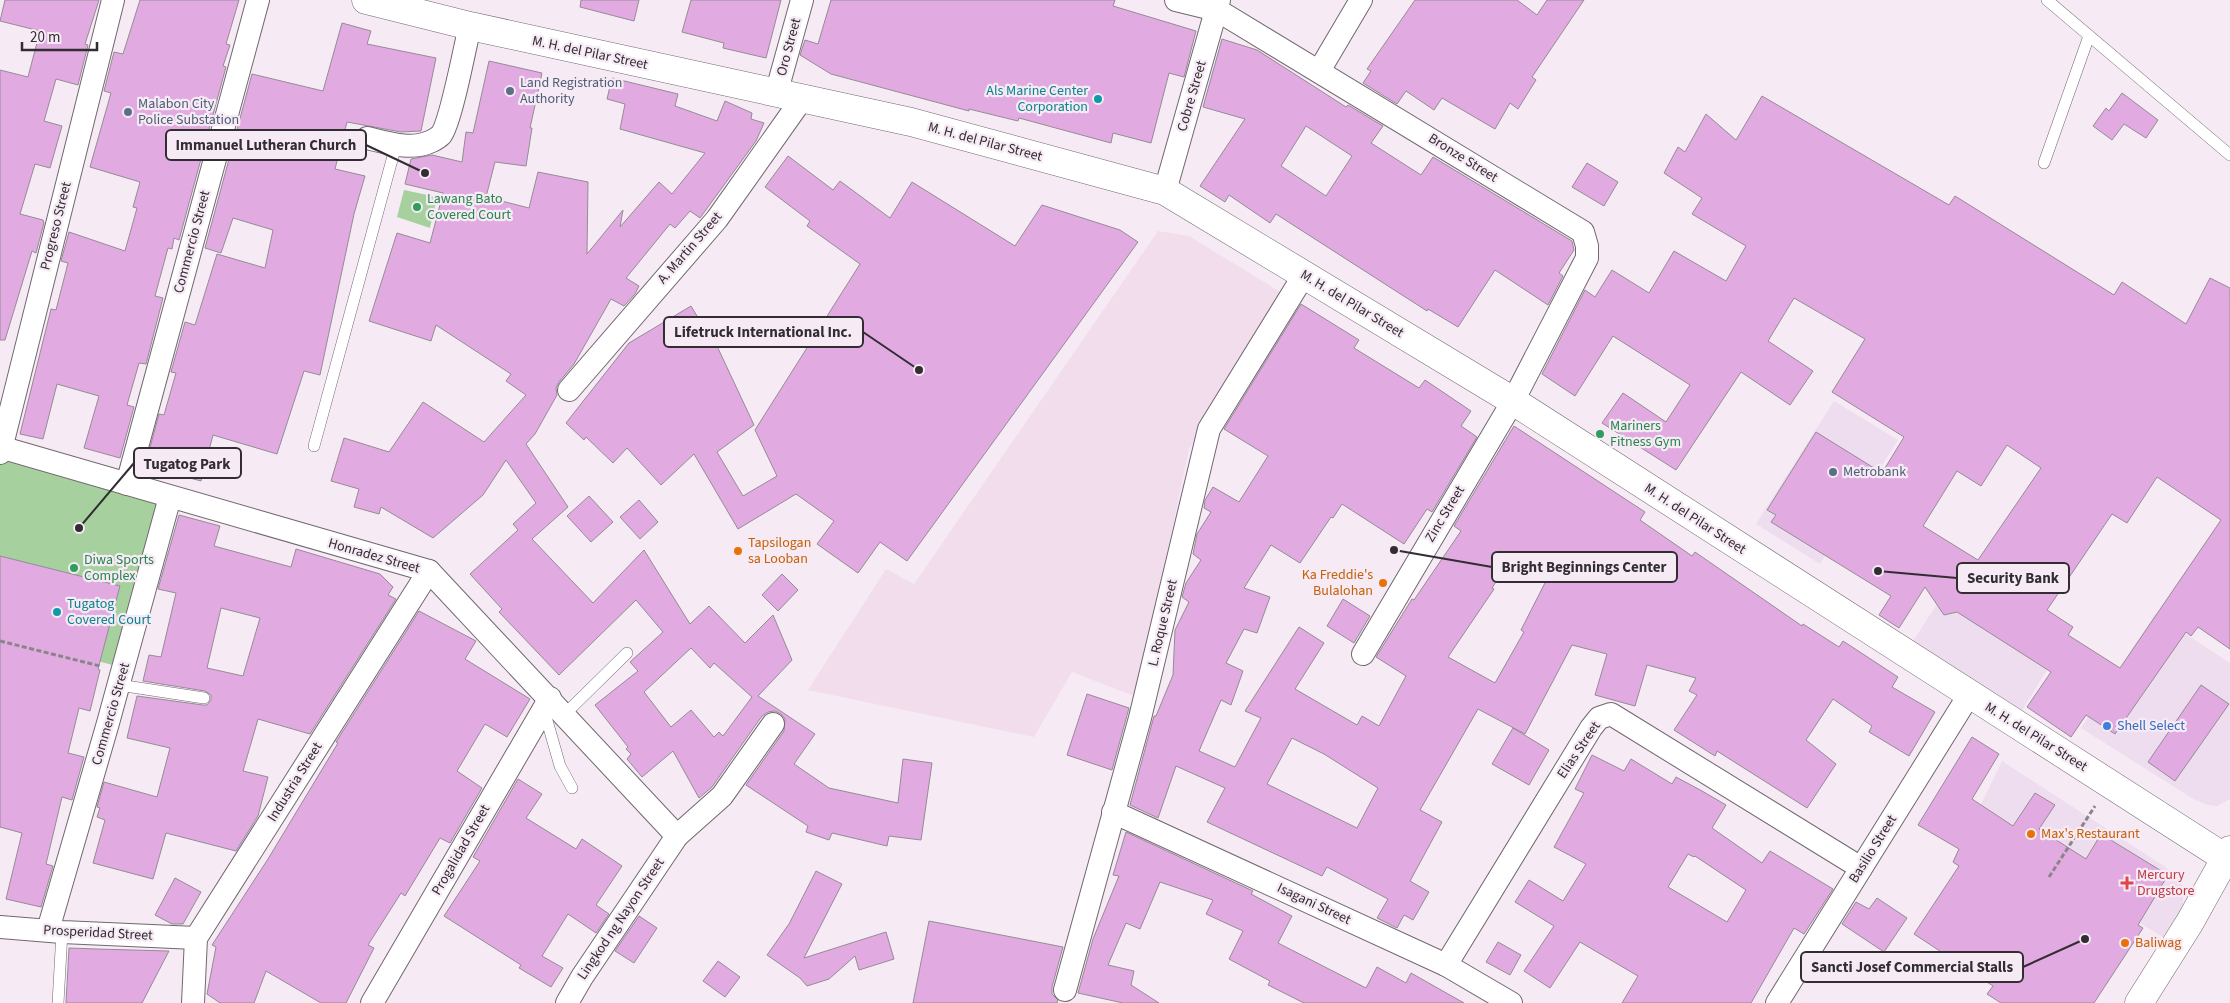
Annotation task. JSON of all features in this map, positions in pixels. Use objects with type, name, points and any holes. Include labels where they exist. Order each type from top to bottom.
[{"type":"main road","name":"M. H. del Pilar Street","points":[[374,1],[470,26],[789,97],[911,122],[1165,191],[1512,401],[1969,695],[2228,856]]},
{"type":"main road","points":[[2139,1003],[2190,922],[2228,856]]},
{"type":"street","name":"Progreso Street","points":[[0,449],[112,0]]},
{"type":"street","name":"Commercio Street","points":[[127,484],[258,0]]},
{"type":"street","name":"Oro Street","points":[[789,97],[802,0]]},
{"type":"street","name":"Bronze Street","points":[[1176,0],[1218,5],[1319,71],[1583,232],[1588,246],[1587,258],[1512,401]]},
{"type":"street","points":[[1319,71],[1361,0]]},
{"type":"street","name":"Cobre Street","points":[[1165,191],[1218,5]]},
{"type":"street","points":[[367,138],[396,145],[417,146],[432,141],[441,134],[448,118],[470,26]]},
{"type":"street","name":"A. Martin Street","points":[[569,390],[717,218],[789,97]]},
{"type":"street","name":"L. Roque Street","points":[[1065,990],[1140,718],[1210,429],[1304,275]]},
{"type":"street","name":"Zinc Street","points":[[1363,654],[1512,401]]},
{"type":"street","name":"Honradez Street","points":[[0,449],[429,572],[546,703],[565,714],[677,836]]},
{"type":"street","name":"Commercio Street","points":[[55,931],[170,497]]},
{"type":"street","name":"Industria Street","points":[[193,1003],[196,938],[429,572]]},
{"type":"street","name":"Basilio Street","points":[[1777,1003],[1969,695]]},
{"type":"street","name":"Progalidad Street","points":[[372,1003],[546,703]]},
{"type":"street","name":"Elias Street","points":[[1446,965],[1591,728],[1599,718],[1611,714],[1861,868]]},
{"type":"street","points":[[677,836],[722,796],[773,724]]},
{"type":"street","name":"Isagani Street","points":[[1113,812],[1446,965],[1511,1003]]},
{"type":"street","name":"Lingkod ng Nayon Street","points":[[567,1003],[582,977],[677,836]]},
{"type":"street","name":"Prosperidad Street","points":[[0,927],[196,938]]},
{"type":"lane","points":[[2047,0],[2230,155]]},
{"type":"lane","points":[[2044,163],[2089,36]]},
{"type":"lane","points":[[314,446],[396,145]]},
{"type":"lane","points":[[565,714],[627,653]]},
{"type":"lane","points":[[121,678],[204,698]]},
{"type":"lane","points":[[546,703],[560,766],[572,788]]},
{"type":"lane","points":[[55,931],[58,1003]]},
{"type":"path","points":[[0,640],[121,678]]},
{"type":"path","points":[[2049,877],[2110,782]]},
{"type":"shaded area","points":[[1158,231],[1189,236],[1282,293],[1189,449],[1137,697],[1072,672],[1034,737],[808,690],[886,569],[914,584]]},
{"type":"shaded area","name":"Metrobank","points":[[1834,401],[1898,440],[1820,564],[1756,524]]},
{"type":"shaded area","points":[[1977,564],[2073,627],[2017,719],[1908,649],[1956,574]]},
{"type":"shaded area","points":[[2155,614],[2230,663],[2230,799],[2217,806],[2195,800],[2081,728]]},
{"type":"shaded area","name":"Max's Restaurant","points":[[2002,761],[2164,866],[2176,876],[2183,887],[2183,907],[2163,937],[2067,879],[2031,914],[1953,862]]},
{"type":"green space","name":"Lawang Bato Covered Court","points":[[404,190],[437,197],[430,228],[397,217]]},
{"type":"green space","name":"Diwa Sports Complex","points":[[3,452],[166,501],[120,667],[0,635],[0,464]]},
{"type":"building","points":[[5,0],[99,0],[85,44],[88,45],[78,85],[56,79],[44,121],[62,126],[50,168],[35,164],[20,214],[43,220],[44,223],[36,253],[32,251],[5,340],[0,340],[0,70],[28,77],[40,31],[0,21]]},
{"type":"building","points":[[140,0],[239,0],[226,44],[230,45],[223,66],[226,67],[179,240],[174,238],[172,249],[168,248],[155,296],[163,298],[146,364],[139,363],[127,405],[134,407],[120,458],[84,448],[99,396],[57,384],[43,439],[20,434],[51,309],[56,310],[68,263],[61,261],[69,232],[125,251],[137,208],[133,207],[140,182],[90,167],[111,93],[104,91],[114,52],[123,54]]},
{"type":"building","points":[[581,0],[639,0],[634,21],[580,7]]},
{"type":"building","points":[[691,0],[781,0],[766,58],[723,48],[724,43],[682,32]]},
{"type":"building","points":[[831,0],[1115,0],[1113,6],[1196,31],[1184,77],[1169,73],[1151,143],[1113,133],[1111,143],[1019,118],[1018,121],[969,109],[969,111],[831,74],[800,55],[805,40],[818,44]]},
{"type":"building","points":[[1415,0],[1517,0],[1537,15],[1547,0],[1584,0],[1532,77],[1536,80],[1518,109],[1510,103],[1495,129],[1442,98],[1434,110],[1406,91],[1397,104],[1363,83],[1371,71],[1367,69]]},
{"type":"building","points":[[342,23],[371,31],[367,44],[436,58],[421,131],[401,132],[347,122],[335,169],[365,176],[354,214],[320,375],[304,371],[277,454],[213,435],[201,481],[145,466],[159,414],[164,415],[176,373],[171,372],[185,322],[195,325],[217,254],[265,268],[273,230],[233,218],[221,253],[205,248],[252,74],[323,91]]},
{"type":"building","points":[[1222,39],[1257,50],[1346,107],[1348,105],[1383,126],[1371,143],[1421,175],[1433,157],[1572,241],[1574,250],[1559,273],[1563,276],[1548,305],[1495,270],[1458,327],[1428,309],[1427,311],[1276,214],[1270,223],[1229,195],[1225,202],[1200,186],[1245,119],[1203,107]],"holes":[[[1306,126],[1352,156],[1326,196],[1281,166]]]},
{"type":"building","points":[[489,61],[542,73],[530,128],[532,128],[526,166],[495,162],[486,197],[529,208],[538,172],[588,182],[587,254],[623,210],[620,227],[659,182],[672,194],[705,153],[620,129],[625,104],[607,99],[612,78],[678,94],[675,106],[717,121],[725,101],[752,113],[751,119],[764,123],[756,141],[700,218],[690,211],[675,228],[670,224],[626,278],[639,286],[635,294],[624,306],[611,299],[574,364],[559,382],[556,388],[557,395],[535,434],[526,444],[568,507],[532,539],[593,603],[644,550],[690,624],[709,606],[745,643],[773,615],[792,660],[758,696],[815,734],[794,764],[829,788],[898,803],[903,759],[932,763],[921,840],[889,836],[887,846],[832,833],[829,840],[806,832],[808,826],[746,785],[784,731],[785,719],[775,711],[768,712],[762,716],[712,787],[699,798],[673,751],[642,777],[627,759],[631,754],[626,749],[628,747],[595,705],[638,671],[630,662],[663,632],[636,600],[559,675],[499,612],[502,609],[470,574],[518,530],[513,524],[536,503],[506,460],[483,495],[433,538],[381,507],[379,514],[354,507],[359,489],[331,481],[344,438],[389,452],[423,402],[484,442],[526,395],[506,381],[511,374],[436,325],[431,341],[369,321],[397,233],[430,243],[443,193],[405,184],[411,159],[432,155],[462,162],[466,132],[473,133]],"holes":[[[691,648],[710,668],[714,663],[752,697],[723,736],[719,732],[714,737],[691,710],[671,727],[644,692]]]},
{"type":"building","points":[[2122,93],[2158,120],[2146,138],[2124,124],[2112,140],[2093,126],[2106,108],[2109,111]]},
{"type":"building","points":[[1762,96],[1949,205],[1955,196],[2114,295],[2122,282],[2186,324],[2210,278],[2230,288],[2230,649],[2198,627],[2191,636],[2186,632],[2115,734],[2086,715],[2071,737],[2027,707],[2051,672],[1957,612],[1944,615],[1925,587],[1899,628],[1879,615],[1891,596],[1771,522],[1776,515],[1767,510],[1816,432],[1882,473],[1904,437],[1832,392],[1865,339],[1794,298],[1768,341],[1813,371],[1790,405],[1741,372],[1676,470],[1602,423],[1623,393],[1666,422],[1690,385],[1613,336],[1575,396],[1542,374],[1585,290],[1595,297],[1612,270],[1649,293],[1674,251],[1726,281],[1746,246],[1692,214],[1702,198],[1664,173],[1678,147],[1685,152],[1706,114],[1736,140]],"holes":[[[2007,445],[2041,468],[1978,560],[1923,526],[1957,471],[1981,486]],[[2157,477],[2221,520],[2120,668],[2068,635],[2073,627],[2047,610],[2112,514],[2127,523]]]},
{"type":"building","points":[[788,156],[833,190],[840,181],[890,218],[912,182],[1015,246],[1042,205],[1120,230],[1138,242],[907,561],[880,542],[858,573],[817,544],[834,521],[796,494],[738,529],[694,454],[661,485],[627,448],[613,463],[586,437],[584,440],[566,423],[629,343],[691,306],[706,331],[709,329],[754,425],[717,452],[743,496],[777,476],[755,430],[860,264],[807,226],[810,221],[765,187]]},
{"type":"building","points":[[1587,163],[1618,182],[1604,206],[1572,187]]},
{"type":"building","points":[[1301,304],[1359,340],[1354,348],[1419,388],[1425,380],[1471,411],[1461,426],[1477,437],[1432,512],[1427,509],[1404,544],[1342,504],[1300,563],[1271,545],[1244,588],[1270,597],[1257,633],[1244,629],[1226,663],[1243,671],[1231,705],[1221,700],[1199,751],[1235,767],[1261,718],[1245,711],[1299,627],[1324,643],[1295,689],[1357,725],[1362,716],[1379,726],[1406,676],[1376,657],[1412,599],[1414,600],[1461,531],[1454,526],[1514,426],[1645,512],[1640,520],[1692,556],[1695,552],[1802,626],[1803,624],[1839,647],[1843,641],[1898,677],[1892,687],[1935,712],[1909,756],[1869,732],[1872,726],[1833,699],[1806,740],[1836,764],[1807,808],[1717,751],[1715,756],[1674,730],[1697,695],[1689,691],[1696,678],[1647,665],[1635,706],[1595,695],[1607,654],[1572,645],[1525,734],[1478,709],[1420,810],[1442,822],[1410,881],[1429,892],[1413,920],[1404,915],[1397,928],[1377,918],[1388,899],[1327,867],[1322,876],[1207,822],[1225,788],[1176,766],[1158,818],[1130,805],[1154,716],[1156,716],[1173,675],[1175,630],[1189,602],[1182,597],[1186,583],[1201,560],[1193,554],[1197,534],[1211,512],[1204,508],[1205,500],[1213,487],[1239,502],[1268,456],[1224,429]],"holes":[[[1513,555],[1548,577],[1521,630],[1524,632],[1495,683],[1448,657],[1494,589],[1492,588]],[[1292,738],[1324,754],[1378,788],[1357,828],[1267,784]]]},
{"type":"building","points":[[589,496],[613,522],[591,542],[567,516]]},
{"type":"building","points":[[639,500],[658,522],[640,539],[620,517]]},
{"type":"building","points":[[179,515],[220,526],[214,546],[291,567],[296,549],[380,574],[393,587],[388,595],[396,599],[310,734],[258,719],[243,771],[268,777],[258,816],[236,851],[166,833],[153,879],[93,863],[105,820],[97,817],[100,808],[97,807],[104,782],[157,797],[170,748],[127,738],[137,696],[203,705],[207,705],[211,700],[211,695],[205,691],[143,681],[149,655],[161,657],[176,593],[158,589]],"holes":[[[221,608],[260,618],[243,676],[207,668]]]},
{"type":"building","points":[[0,556],[120,586],[98,669],[100,670],[90,711],[79,708],[68,753],[84,757],[72,800],[62,797],[46,864],[53,866],[41,907],[6,899],[22,833],[0,827]]},
{"type":"building","points":[[782,574],[798,590],[778,611],[762,595]]},
{"type":"building","points":[[1343,599],[1370,616],[1354,643],[1327,626]]},
{"type":"building","points":[[419,611],[476,641],[465,659],[530,699],[507,737],[485,724],[457,771],[482,788],[450,843],[440,838],[405,896],[401,893],[368,945],[374,948],[346,1003],[321,1003],[266,971],[254,1003],[220,1003],[207,994],[216,947],[212,945],[268,859],[338,743],[336,742]]},
{"type":"building","points":[[2201,685],[2229,704],[2175,781],[2148,762]]},
{"type":"building","points":[[1087,694],[1129,708],[1112,770],[1067,755]]},
{"type":"building","points":[[1513,728],[1549,750],[1529,785],[1492,764]]},
{"type":"building","points":[[1972,737],[1999,754],[1972,799],[2013,826],[2035,793],[2055,805],[2039,829],[2086,859],[2101,834],[2168,875],[2138,925],[2143,928],[2094,1003],[2001,1003],[1987,994],[1993,986],[1914,934],[1959,866],[1953,862],[1959,849],[1918,825]]},
{"type":"building","points":[[1592,755],[1624,771],[1631,759],[1672,784],[1676,777],[1726,805],[1712,828],[1762,863],[1770,851],[1833,889],[1804,934],[1794,928],[1751,1003],[1622,1003],[1638,976],[1580,942],[1550,988],[1524,971],[1554,926],[1515,902],[1529,880],[1563,901],[1586,864],[1554,847],[1584,793],[1575,789]],"holes":[[[1688,854],[1746,890],[1727,922],[1668,887]]]},
{"type":"building","points":[[518,779],[542,794],[526,818],[576,849],[582,839],[622,866],[596,905],[609,914],[596,933],[568,914],[542,956],[563,968],[551,987],[519,968],[521,965],[444,916],[480,861],[473,857]]},
{"type":"building","points":[[1126,832],[1253,891],[1251,894],[1292,916],[1278,943],[1366,988],[1377,967],[1406,983],[1411,973],[1464,1003],[1304,1003],[1268,985],[1270,981],[1229,959],[1243,931],[1206,914],[1213,900],[1160,882],[1140,929],[1126,923],[1108,965],[1134,971],[1131,985],[1159,1003],[1123,1003],[1078,993],[1093,939],[1119,876],[1113,875]]},
{"type":"building","points":[[816,871],[842,884],[804,958],[886,932],[894,959],[859,970],[855,956],[829,979],[807,986],[800,978],[767,955],[789,924]]},
{"type":"building","points":[[175,878],[201,892],[183,924],[172,924],[155,915]]},
{"type":"building","points":[[1877,898],[1907,918],[1884,952],[1842,924],[1856,902],[1869,909]]},
{"type":"building","points":[[639,916],[657,928],[634,963],[615,951]]},
{"type":"building","points":[[929,921],[1063,947],[1052,987],[1052,994],[1058,1000],[1057,1003],[913,1003]]},
{"type":"building","points":[[1498,942],[1521,955],[1510,975],[1486,962]]},
{"type":"building","points":[[69,948],[169,951],[142,1003],[66,1003]]},
{"type":"building","points":[[718,961],[740,977],[725,997],[703,981]]},
{"type":"place","name":"Land Registration Authority","points":[[510,91]]},
{"type":"place","name":"Als Marine Center Corporation","points":[[1098,99]]},
{"type":"place","name":"Malabon City Police Substation","points":[[128,112]]},
{"type":"place","name":"Immanuel Lutheran Church","points":[[425,173]]},
{"type":"place","name":"Lawang Bato Covered Court","points":[[417,207]]},
{"type":"place","name":"Lifetruck International Inc.","points":[[919,370]]},
{"type":"place","name":"Mariners Fitness Gym","points":[[1600,434]]},
{"type":"place","name":"Metrobank","points":[[1833,472]]},
{"type":"place","name":"Tugatog Park","points":[[79,528]]},
{"type":"place","name":"Bright Beginnings Center","points":[[1394,550]]},
{"type":"place","name":"Tapsilogan sa Looban","points":[[738,551]]},
{"type":"place","name":"Diwa Sports Complex","points":[[74,568]]},
{"type":"place","name":"Security Bank","points":[[1878,571]]},
{"type":"place","name":"Ka Freddie's Bulalohan","points":[[1383,583]]},
{"type":"place","name":"Tugatog Covered Court","points":[[57,612]]},
{"type":"place","name":"Shell Select","points":[[2107,726]]},
{"type":"place","name":"Max's Restaurant","points":[[2031,834]]},
{"type":"place","name":"Mercury Drugstore","points":[[2127,883]]},
{"type":"place","name":"Sancti Josef Commercial Stalls","points":[[2085,939]]},
{"type":"place","name":"Baliwag","points":[[2125,943]]}]
